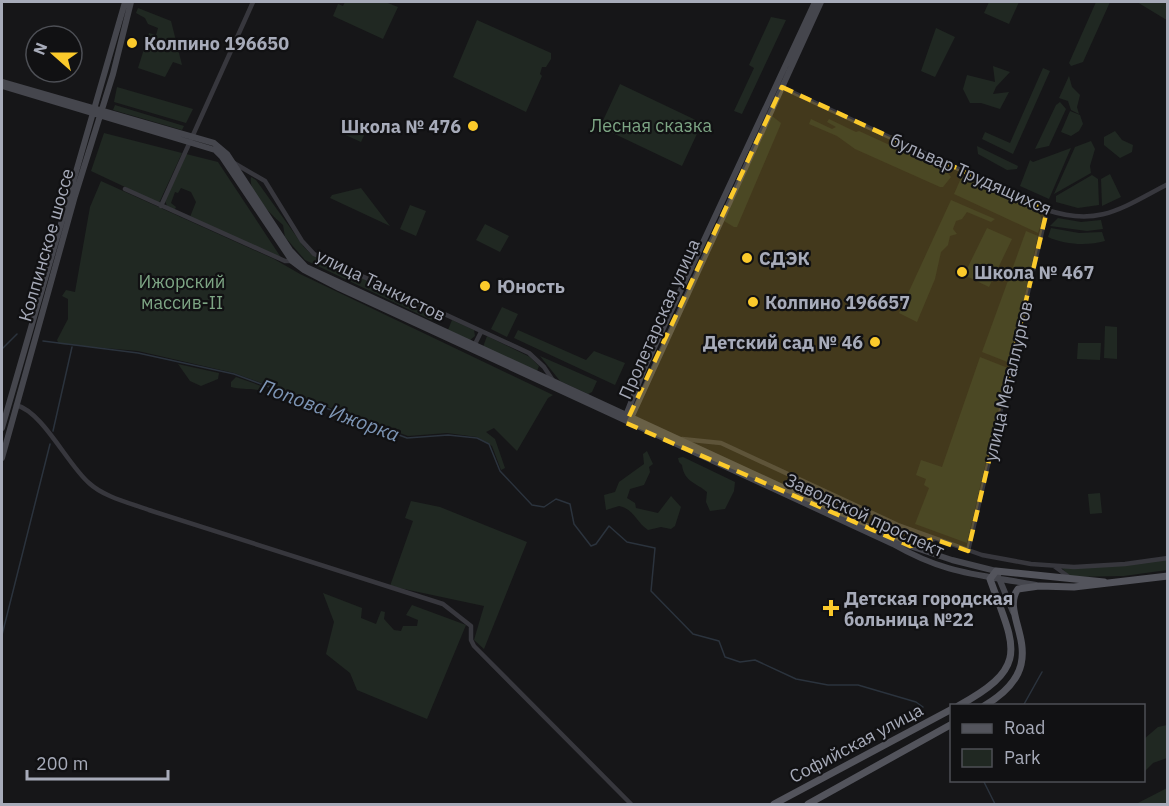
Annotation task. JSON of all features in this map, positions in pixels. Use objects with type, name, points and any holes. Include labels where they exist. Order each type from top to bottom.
[{"type":"main road","name":"Колпинское шоссе","points":[[2,428],[125,2]]},
{"type":"main road","name":"Колпинское шоссе","points":[[2,458],[131,2]]},
{"type":"main road","name":"Пролетарская улица","points":[[626,423],[632,418],[815,2]]},
{"type":"main road","name":"Пролетарская улица","points":[[626,423],[625,414],[779,86],[821,2]]},
{"type":"main road","points":[[2,82],[92,110]]},
{"type":"main road","points":[[2,86],[92,110]]},
{"type":"main road","name":"улица Танкистов","points":[[92,110],[214,143],[232,162],[290,250],[303,265],[626,423]]},
{"type":"main road","name":"улица Танкистов","points":[[191,138],[222,157],[292,261],[313,276],[444,339],[474,348],[632,418]]},
{"type":"main road","name":"Заводской проспект","points":[[632,418],[942,568],[990,579],[1039,586],[1074,587],[1167,576]]},
{"type":"main road","name":"Заводской проспект","points":[[626,423],[910,546],[952,561],[996,571],[1104,582]]},
{"type":"main road","points":[[960,704],[999,680],[1010,657],[1010,635],[990,579],[996,571],[1015,615],[1022,640],[1020,666],[1005,691],[986,704]]},
{"type":"main road","points":[[1015,615],[1013,600],[1016,591],[1024,587],[1039,586]]},
{"type":"main road","name":"Софийская улица","points":[[774,804],[950,710]]},
{"type":"main road","name":"Софийская улица","points":[[808,804],[950,725]]},
{"type":"main road","points":[[894,740],[903,744],[896,756]]},
{"type":"street","points":[[161,206],[253,2]]},
{"type":"street","name":"бульвар Трудящихся","points":[[779,86],[1047,210],[1080,218],[1102,217],[1167,184]]},
{"type":"street","points":[[232,162],[265,181],[302,241],[314,254],[529,353],[544,367],[554,382]]},
{"type":"street","points":[[125,189],[285,261],[292,261]]},
{"type":"street","name":"улица Металлургов","points":[[968,551],[1047,210]]},
{"type":"street","points":[[474,348],[482,332]]},
{"type":"street","points":[[16,405],[30,411],[83,477],[103,492],[149,510],[443,604],[471,626],[474,646],[631,804]]},
{"type":"street","points":[[677,439],[721,443],[898,525],[968,551],[1012,561],[1053,566],[1125,564],[1167,558]]},
{"type":"street","points":[[910,546],[934,539]]},
{"type":"street","points":[[1053,566],[1071,579]]},
{"type":"highlighted area","points":[[782,87],[1047,210],[968,551],[934,539],[910,546],[626,423]]},
{"type":"green space","points":[[345,2],[385,2],[398,7],[383,39],[333,16],[338,4],[343,6]]},
{"type":"green space","points":[[989,2],[1019,2],[1009,24],[984,13]]},
{"type":"green space","points":[[1096,2],[1110,2],[1083,62],[1071,66],[1069,63]]},
{"type":"green space","points":[[1137,2],[1167,2],[1167,20],[1165,19]]},
{"type":"green space","points":[[138,8],[171,21],[182,65],[173,62],[165,77],[138,68],[149,33],[156,35],[158,28],[148,24],[145,18],[136,13]]},
{"type":"green space","points":[[771,17],[786,20],[742,114],[734,111],[754,68],[749,65]]},
{"type":"green space","points":[[477,20],[551,53],[551,59],[546,67],[542,67],[540,74],[542,76],[526,112],[453,77]]},
{"type":"green space","points":[[936,28],[955,37],[935,77],[921,71]]},
{"type":"green space","points":[[993,66],[1010,72],[996,87],[993,94],[1009,92],[1000,109],[981,103],[970,103],[963,89],[967,75],[995,82]]},
{"type":"green space","points":[[1043,68],[1050,71],[1013,154],[982,139],[985,132],[1010,143]]},
{"type":"green space","points":[[1069,76],[1072,87],[1080,95],[1077,107],[1079,114],[1071,110],[1068,101],[1059,98]]},
{"type":"green space","name":"Лесная сказка","points":[[620,84],[702,123],[682,166],[600,127]]},
{"type":"green space","points":[[117,87],[193,109],[186,123],[114,102]]},
{"type":"green space","points":[[1060,102],[1066,109],[1049,146],[1035,149],[1056,105]]},
{"type":"green space","points":[[115,105],[184,126],[182,130],[113,110]]},
{"type":"green space","points":[[1070,111],[1080,115],[1083,124],[1079,131],[1071,136],[1061,132]]},
{"type":"green space","points":[[772,116],[781,123],[780,126],[737,227],[734,227],[724,221]]},
{"type":"green space","points":[[811,119],[832,129],[836,127],[827,122],[829,119],[856,132],[859,131],[894,147],[896,151],[900,150],[945,170],[951,177],[943,187],[940,187],[855,149],[837,136],[809,124]]},
{"type":"green space","points":[[346,122],[366,131],[361,142],[341,133]]},
{"type":"green space","points":[[1115,131],[1122,140],[1133,145],[1132,152],[1120,158],[1104,145],[1104,137]]},
{"type":"green space","points":[[104,133],[182,153],[159,203],[91,171]]},
{"type":"green space","points":[[1091,141],[1095,149],[1090,166],[1091,173],[1054,194],[1075,147]]},
{"type":"green space","points":[[977,146],[1018,166],[1017,169],[1007,170],[978,154]]},
{"type":"green space","points":[[1071,148],[1049,199],[1020,186],[1030,160],[1033,162]]},
{"type":"green space","points":[[186,154],[218,162],[282,259],[190,217],[196,202],[191,192],[181,188],[178,193],[175,192],[171,203],[176,207],[174,211],[168,208],[165,201]]},
{"type":"green space","points":[[1110,174],[1121,197],[1102,206],[1101,179]]},
{"type":"green space","points":[[1092,175],[1098,179],[1099,205],[1078,208],[1056,202],[1056,196]]},
{"type":"green space","points":[[962,176],[1039,211],[1042,221],[1038,233],[954,194]]},
{"type":"green space","points":[[251,177],[256,180],[310,253],[342,268],[347,277],[355,275],[436,311],[437,319],[431,320],[305,260],[285,237],[283,225],[257,197],[251,184]]},
{"type":"green space","name":"Ижорский массив-II","points":[[101,181],[274,259],[300,274],[553,395],[548,398],[517,451],[494,428],[486,432],[495,439],[505,468],[501,470],[492,446],[477,437],[447,433],[408,436],[234,373],[138,351],[59,344],[57,340],[68,319],[68,299],[62,296],[66,290],[75,292],[90,207]]},
{"type":"green space","points":[[361,188],[390,226],[330,198],[332,195]]},
{"type":"green space","points":[[951,200],[995,219],[991,222],[967,212],[962,219],[956,221],[953,229],[957,234],[950,236],[948,245],[941,252],[935,279],[917,322],[899,313]]},
{"type":"green space","points":[[410,205],[426,211],[416,236],[400,229]]},
{"type":"green space","points":[[1058,218],[1081,222],[1101,220],[1103,229],[1087,231],[1050,226]]},
{"type":"green space","points":[[485,224],[509,236],[500,252],[476,240]]},
{"type":"green space","points":[[987,228],[1012,239],[989,287],[964,275]]},
{"type":"green space","points":[[1051,228],[1079,233],[1102,232],[1105,241],[1084,244],[1062,242],[1048,237]]},
{"type":"green space","points":[[1026,231],[1038,236],[1010,363],[982,352]]},
{"type":"green space","points":[[502,307],[518,314],[507,337],[491,329]]},
{"type":"green space","points":[[452,320],[474,330],[475,336],[470,340],[448,330]]},
{"type":"green space","points":[[1105,326],[1117,327],[1117,359],[1104,358]]},
{"type":"green space","points":[[518,330],[586,360],[594,351],[625,363],[615,385],[514,338]]},
{"type":"green space","points":[[487,336],[530,357],[539,366],[537,371],[483,347]]},
{"type":"green space","points":[[1078,343],[1101,343],[1100,360],[1077,359]]},
{"type":"green space","points":[[540,356],[597,381],[592,392],[588,394],[560,381]]},
{"type":"green space","points":[[980,357],[1008,368],[967,543],[915,524],[929,488],[924,485],[926,479],[916,475],[921,460],[942,467]]},
{"type":"green space","points":[[178,364],[219,373],[218,379],[201,386],[190,381]]},
{"type":"green space","points":[[236,377],[267,388],[263,391],[231,387],[231,382]]},
{"type":"green space","points":[[647,451],[653,464],[649,467],[650,472],[644,485],[630,489],[627,498],[635,503],[636,508],[658,513],[671,496],[681,507],[675,526],[671,529],[661,527],[648,530],[632,513],[619,506],[606,510],[604,495],[615,492],[619,482],[644,464],[643,454]]},
{"type":"green space","points":[[683,457],[735,482],[734,491],[725,509],[710,511],[706,502],[707,492],[691,482],[683,471],[678,458]]},
{"type":"green space","points":[[1100,493],[1102,513],[1090,514],[1088,494]]},
{"type":"green space","points":[[411,501],[440,507],[527,542],[484,649],[474,640],[484,606],[390,586],[413,521],[405,518]]},
{"type":"green space","points":[[1167,559],[1167,570],[1124,576],[1070,577],[1062,568]]},
{"type":"green space","points":[[323,593],[362,608],[361,618],[376,624],[381,611],[385,612],[384,619],[394,630],[401,631],[403,626],[417,626],[418,620],[406,615],[412,605],[466,625],[427,719],[357,690],[350,673],[326,654],[334,622]]},
{"type":"green space","points":[[1167,725],[1167,758],[1153,763],[1145,771],[1145,738],[1158,727]]},
{"type":"green space","points":[[1167,788],[1167,804],[1136,804]]},
{"type":"waterway","name":"Попова Ижорка","points":[[2,349],[17,334]]},
{"type":"waterway","name":"Попова Ижорка","points":[[43,341],[138,353],[234,374],[407,438],[448,435],[477,438],[489,444],[500,471],[532,505],[544,507],[556,499],[570,504],[574,524],[591,546],[596,544],[609,526],[627,542],[655,548],[651,591],[693,634],[719,641],[725,657],[740,662],[755,660],[796,679],[828,685],[858,685],[916,702],[923,707]]},
{"type":"waterway","points":[[53,431],[72,347]]},
{"type":"waterway","points":[[2,635],[50,444]]},
{"type":"waterway","points":[[1024,704],[1042,672]]},
{"type":"waterway","name":"Попова Ижорка","points":[[984,782],[995,804]]},
{"type":"place","name":"Колпино 196650","points":[[132,43]]},
{"type":"place","name":"Школа № 476","points":[[473,126]]},
{"type":"place","name":"СДЭК","points":[[747,258]]},
{"type":"place","name":"Школа № 467","points":[[962,272]]},
{"type":"place","name":"Юность","points":[[485,286]]},
{"type":"place","name":"Колпино 196657","points":[[753,302]]},
{"type":"place","name":"Детский сад № 46","points":[[875,342]]},
{"type":"place","name":"Детская городская больница №22","points":[[831,608]]}]
